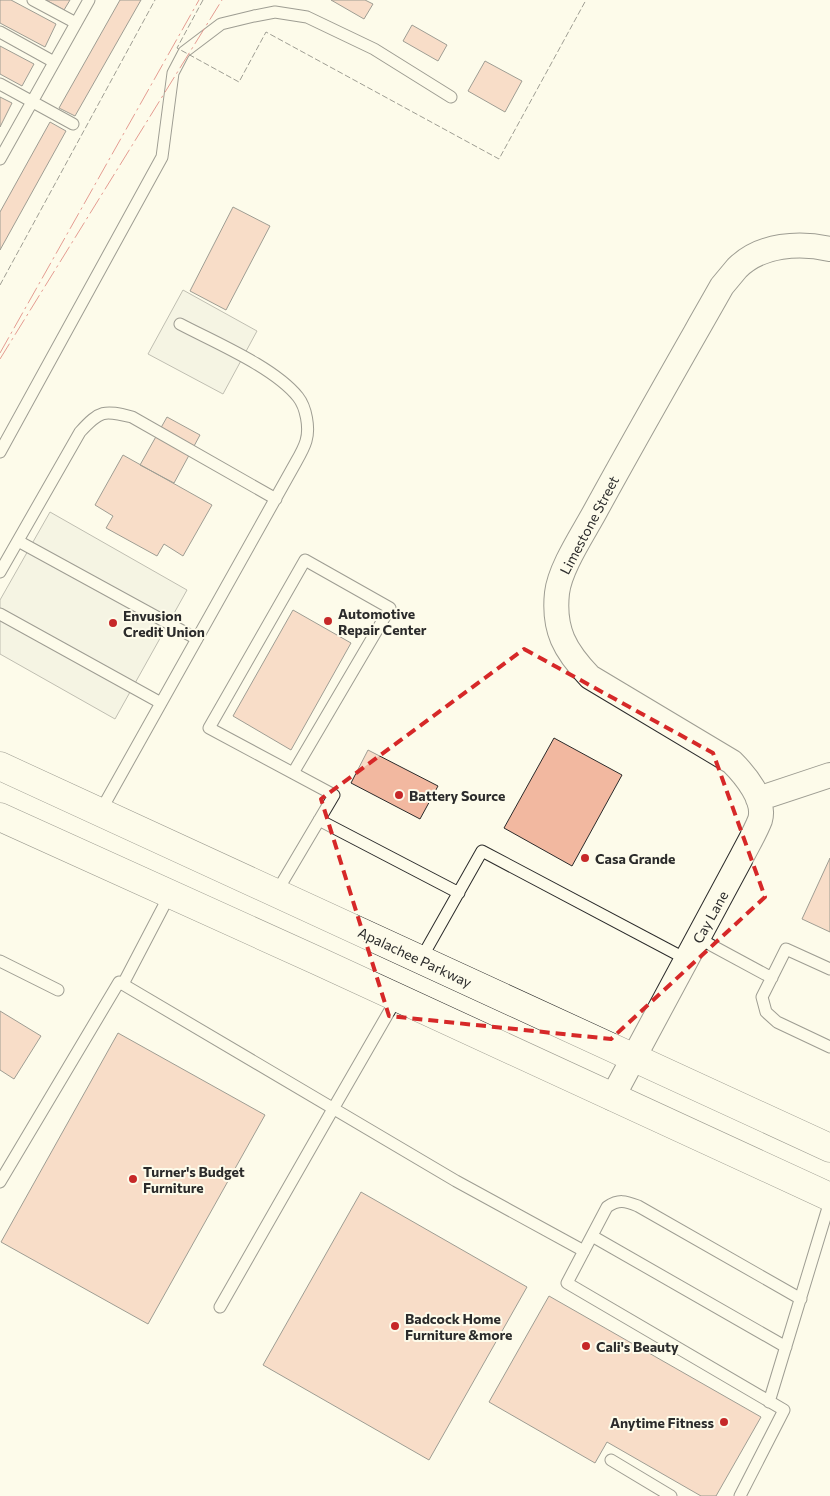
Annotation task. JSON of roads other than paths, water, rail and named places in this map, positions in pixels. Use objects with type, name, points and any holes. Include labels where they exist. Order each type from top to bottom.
[{"type":"main road","name":"Apalachee Parkway","points":[[0,766],[830,1148]]},
{"type":"main road","points":[[0,817],[397,998],[830,1199]]},
{"type":"street","name":"Limestone Street","points":[[758,799],[745,775],[732,762],[590,677],[573,660],[561,637],[556,615],[557,591],[563,570],[722,286],[739,266],[760,253],[786,246],[818,246],[830,249]]},
{"type":"street","points":[[758,799],[830,775]]},
{"type":"street","name":"Cay Lane","points":[[612,1098],[741,858],[760,818],[758,799]]},
{"type":"lane","points":[[33,0],[76,23]]},
{"type":"lane","points":[[0,158],[4,144],[32,102],[89,0]]},
{"type":"lane","points":[[0,452],[162,156],[173,73],[184,52],[221,24],[275,12],[307,16],[374,49],[451,97]]},
{"type":"lane","points":[[0,32],[54,62]]},
{"type":"lane","points":[[0,84],[73,124]]},
{"type":"lane","points":[[100,812],[276,499],[307,440],[307,417],[299,398],[279,378],[180,324]]},
{"type":"lane","points":[[0,572],[80,432],[93,417],[110,412],[132,417],[276,499]]},
{"type":"lane","points":[[18,541],[197,639]]},
{"type":"lane","points":[[276,893],[334,795],[209,728],[305,560],[390,608],[294,773]]},
{"type":"lane","points":[[0,614],[161,703]]},
{"type":"lane","points":[[319,820],[459,893]]},
{"type":"lane","points":[[421,960],[482,851],[686,959]]},
{"type":"lane","points":[[123,984],[170,894]]},
{"type":"lane","points":[[698,938],[772,978]]},
{"type":"lane","points":[[830,969],[786,949],[762,997],[766,1012],[777,1022],[830,1047]]},
{"type":"lane","points":[[0,961],[58,990]]},
{"type":"lane","points":[[0,1182],[118,982],[456,1181],[584,1251]]},
{"type":"lane","points":[[220,1307],[397,998]]},
{"type":"lane","points":[[769,1402],[830,1199]]},
{"type":"lane","points":[[740,1496],[784,1410],[566,1283],[607,1207],[615,1202],[626,1202],[638,1206],[801,1299]]},
{"type":"lane","points":[[592,1236],[786,1347]]},
{"type":"lane","points":[[610,1460],[659,1493],[671,1496]]},
{"type":"place","name":"Automotive Repair Center","points":[[328,621]]},
{"type":"place","name":"Envusion Credit Union","points":[[113,623]]},
{"type":"place","name":"Battery Source","points":[[399,795]]},
{"type":"place","name":"Casa Grande","points":[[585,858]]},
{"type":"place","name":"Turner's Budget Furniture","points":[[133,1179]]},
{"type":"place","name":"Badcock Home Furniture &more","points":[[395,1326]]},
{"type":"place","name":"Cali's Beauty","points":[[586,1346]]},
{"type":"place","name":"Anytime Fitness","points":[[724,1422]]}]
